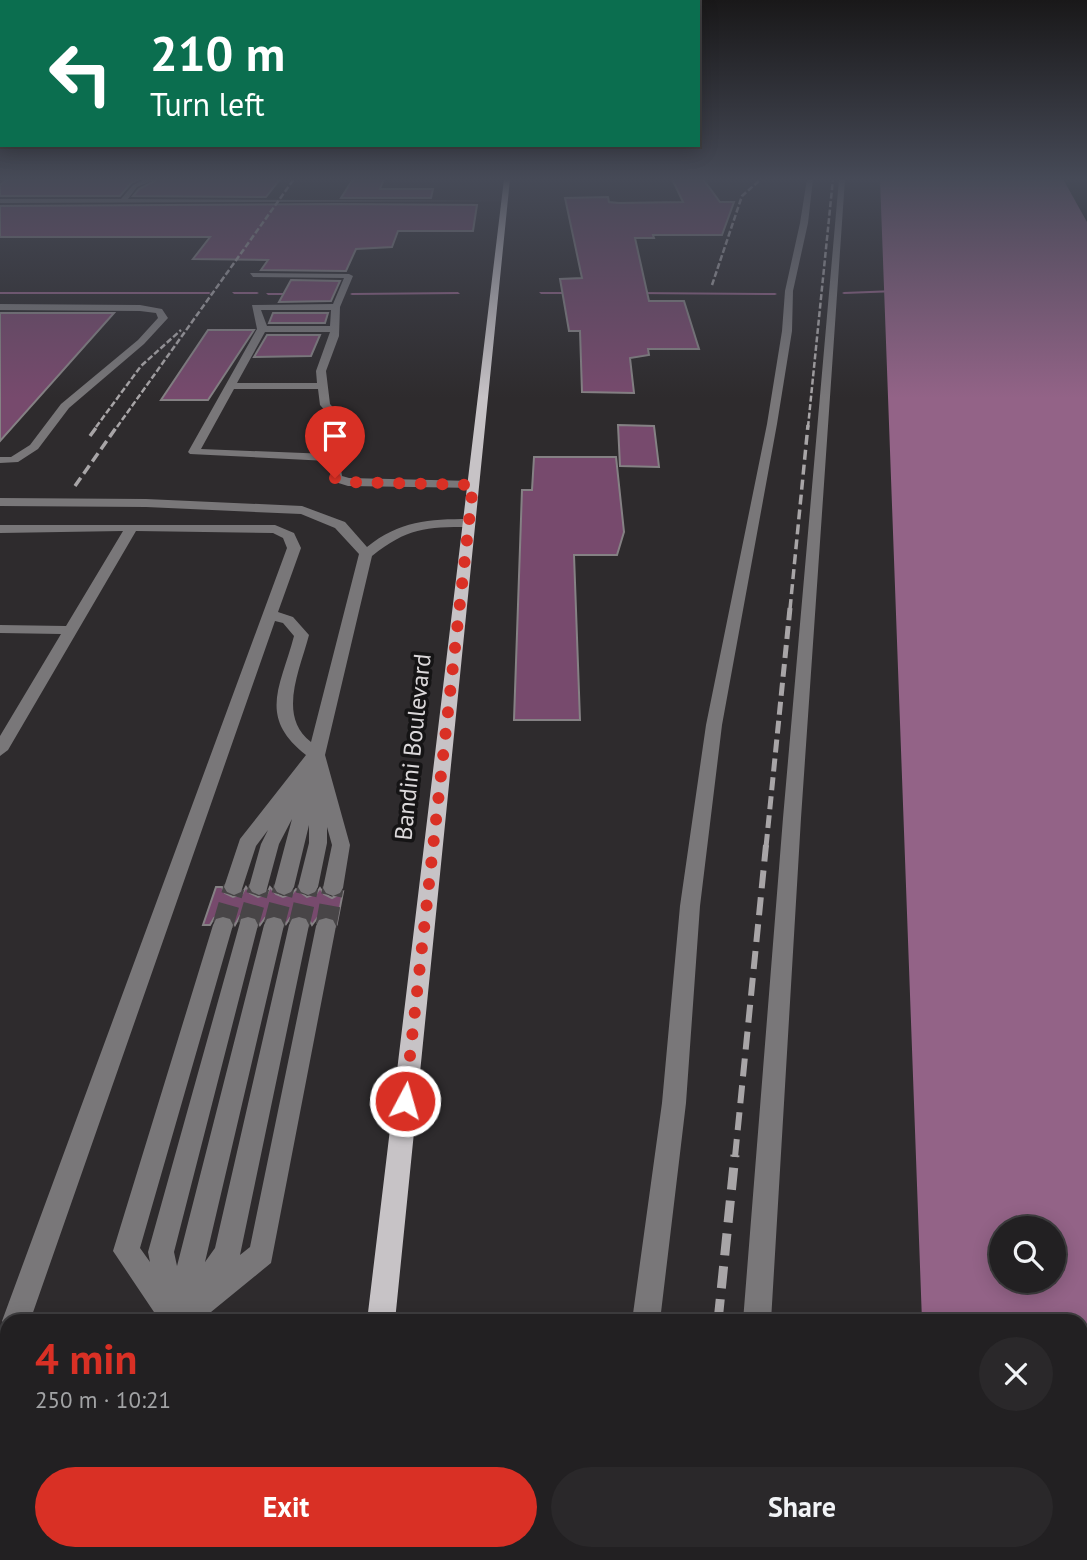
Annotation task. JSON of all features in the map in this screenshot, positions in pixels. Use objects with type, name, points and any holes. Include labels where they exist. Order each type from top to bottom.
[{"type":"main road","name":"Bandini Boulevard","points":[[382,1314],[498,252]]},
{"type":"street","points":[[647,1314],[674,1103],[690,906],[714,725],[772,424],[787,331],[789,290],[798,252]]},
{"type":"street","points":[[757,1314],[792,818],[836,252]]},
{"type":"street","points":[[253,275],[349,276],[336,307],[331,348],[321,371],[325,405],[334,414],[340,428],[332,458],[335,478],[348,482],[473,485]]},
{"type":"street","points":[[268,286],[274,276]]},
{"type":"street","points":[[255,307],[261,296]]},
{"type":"street","points":[[0,307],[140,308],[159,311],[163,318],[141,342],[65,406],[34,447],[14,460],[0,460]]},
{"type":"street","points":[[255,307],[262,329],[194,452],[332,458]]},
{"type":"street","points":[[255,307],[336,307]]},
{"type":"street","points":[[262,329],[334,329]]},
{"type":"street","points":[[231,386],[321,386]]},
{"type":"street","points":[[0,502],[146,503],[302,510],[340,525],[366,554]]},
{"type":"street","points":[[284,887],[366,554],[387,536],[408,526],[469,523]]},
{"type":"street","points":[[0,750],[132,527]]},
{"type":"street","points":[[0,529],[275,529],[289,536],[294,548],[19,1314]]},
{"type":"street","points":[[270,614],[288,621],[302,635],[284,703],[284,718],[295,738],[316,754],[341,845],[333,887]]},
{"type":"street","points":[[0,629],[71,630]]},
{"type":"street","points":[[234,887],[247,844],[316,754]]},
{"type":"street","points":[[259,887],[270,844],[316,754]]},
{"type":"street","points":[[308,887],[318,843],[316,754]]},
{"type":"street","points":[[173,1314],[126,1251],[223,925]]},
{"type":"street","points":[[176,1314],[161,1252],[248,925]]},
{"type":"street","points":[[180,1314],[274,925]]},
{"type":"street","points":[[183,1314],[227,1254],[299,925]]},
{"type":"street","points":[[187,1314],[262,1254],[326,926]]},
{"type":"shaded area","points":[[883,252],[1087,252],[1087,1314],[922,1314]]},
{"type":"building","points":[[199,252],[355,252],[346,271],[261,270],[268,260],[193,259]]},
{"type":"building","points":[[576,252],[638,252],[649,301],[684,301],[699,349],[648,349],[649,355],[630,358],[634,393],[582,392],[580,331],[569,331],[560,279],[582,278]]},
{"type":"building","points":[[291,280],[340,281],[331,301],[279,302]]},
{"type":"building","points":[[0,313],[114,313],[0,441]]},
{"type":"building","points":[[273,313],[328,313],[325,323],[269,323]]},
{"type":"building","points":[[208,330],[254,330],[208,400],[161,400]]},
{"type":"building","points":[[267,335],[320,335],[311,356],[254,357]]},
{"type":"building","points":[[618,425],[654,426],[659,467],[620,466]]},
{"type":"building","points":[[534,457],[616,457],[624,532],[617,555],[574,555],[580,720],[514,720],[522,490],[532,490]]},
{"type":"building","points":[[216,887],[222,887],[225,893],[233,897],[242,894],[246,887],[258,897],[267,894],[270,887],[283,897],[292,894],[296,889],[307,897],[316,894],[320,888],[332,898],[343,892],[337,923],[334,917],[325,915],[318,917],[312,925],[307,916],[298,914],[286,924],[282,916],[273,914],[265,918],[260,925],[256,916],[247,914],[240,916],[235,925],[231,916],[222,914],[214,918],[210,925],[203,925]]},
{"type":"waterway","points":[[844,293],[895,291]]},
{"type":"waterway","points":[[0,293],[209,293]]},
{"type":"waterway","points":[[234,293],[257,293]]},
{"type":"waterway","points":[[352,294],[458,293]]},
{"type":"waterway","points":[[541,293],[575,293]]},
{"type":"waterway","points":[[636,293],[775,294]]},
{"type":"waterway","points":[[268,294],[295,294]]},
{"type":"tunnel","points":[[223,925],[234,887]]},
{"type":"tunnel","points":[[248,925],[259,887]]},
{"type":"tunnel","points":[[274,925],[284,887]]},
{"type":"tunnel","points":[[299,925],[308,887]]},
{"type":"tunnel","points":[[326,926],[333,888]]},
{"type":"railway","points":[[117,427],[242,252]]},
{"type":"railway","points":[[712,285],[723,252]]},
{"type":"railway","points":[[808,427],[826,252]]},
{"type":"railway","points":[[96,427],[141,366],[181,330]]},
{"type":"railway","points":[[90,436],[98,425]]},
{"type":"railway","points":[[75,486],[118,425]]},
{"type":"railway","points":[[790,609],[808,425]]},
{"type":"railway","points":[[766,847],[790,608]]},
{"type":"railway","points":[[735,1157],[766,845]]},
{"type":"railway","points":[[719,1314],[735,1155]]},
{"type":"route","points":[[335,478],[348,482],[473,485],[405,1101]]}]
